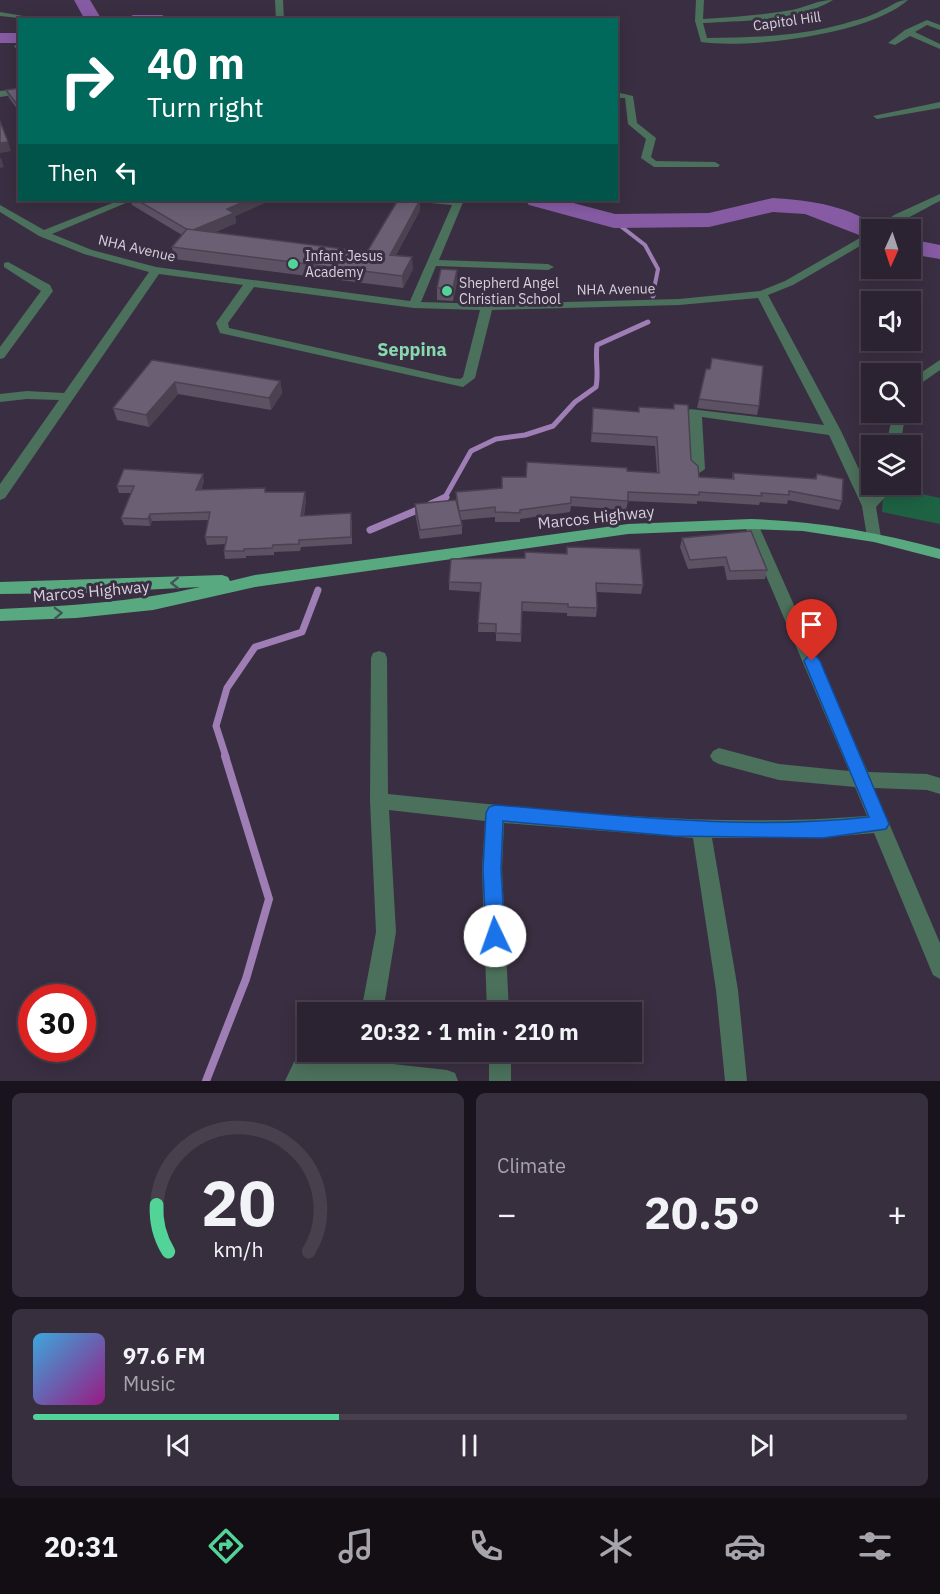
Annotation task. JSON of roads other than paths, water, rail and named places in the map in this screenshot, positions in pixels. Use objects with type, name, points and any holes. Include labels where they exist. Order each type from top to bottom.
[{"type":"main road","name":"Marcos Highway","points":[[0,615],[122,609],[255,581],[628,529],[751,524],[803,526],[874,537],[940,554]]},
{"type":"main road","name":"Marcos Highway","points":[[0,588],[80,589],[149,583],[255,581]]},
{"type":"street","points":[[279,0],[280,18]]},
{"type":"street","points":[[700,0],[699,21],[753,18],[786,13],[829,0]]},
{"type":"street","name":"Capitol Hill","points":[[699,21],[704,40],[744,41],[826,30],[894,8],[904,0]]},
{"type":"street","points":[[0,14],[23,18]]},
{"type":"street","points":[[892,43],[927,22],[940,28]]},
{"type":"street","points":[[908,32],[940,47]]},
{"type":"street","points":[[0,94],[18,91]]},
{"type":"street","points":[[618,95],[629,96],[633,124],[651,138],[646,158],[654,164],[715,165]]},
{"type":"street","points":[[877,116],[940,105]]},
{"type":"street","points":[[895,219],[940,197]]},
{"type":"street","points":[[43,234],[126,201]]},
{"type":"street","points":[[414,305],[458,201]]},
{"type":"street","name":"NHA Avenue","points":[[0,208],[43,234],[88,252],[156,270],[414,305],[487,307],[679,302],[762,294],[789,283],[861,241]]},
{"type":"street","points":[[431,263],[548,267]]},
{"type":"street","points":[[0,355],[47,291],[46,287],[8,265]]},
{"type":"street","points":[[0,495],[156,270]]},
{"type":"street","points":[[250,284],[222,323],[224,330],[452,382],[463,382],[469,378],[487,307]]},
{"type":"street","points":[[762,294],[834,430],[869,506],[874,537]]},
{"type":"street","points":[[921,379],[940,364]]},
{"type":"street","points":[[0,398],[27,395],[68,398]]},
{"type":"street","points":[[698,469],[695,412],[834,430]]},
{"type":"street","points":[[869,506],[879,495]]},
{"type":"street","points":[[751,524],[938,959]]},
{"type":"street","points":[[374,1002],[386,932],[379,801],[379,658]]},
{"type":"street","points":[[719,756],[779,772],[862,780],[927,782],[940,786]]},
{"type":"street","points":[[379,801],[673,828],[823,830],[880,824]]},
{"type":"street","points":[[495,813],[492,869],[498,1002]]},
{"type":"street","points":[[701,828],[727,990],[736,1081]]},
{"type":"street","points":[[296,1081],[302,1070],[364,1062],[447,1081]]},
{"type":"street","points":[[500,1062],[500,1081]]},
{"type":"waterway","points":[[82,0],[93,18]]},
{"type":"waterway","points":[[0,38],[18,38]]},
{"type":"waterway","points":[[541,201],[614,221],[709,220],[773,205],[807,207],[836,216],[861,228]]},
{"type":"waterway","points":[[614,221],[645,245],[658,269],[653,294]]},
{"type":"waterway","points":[[921,248],[940,252]]},
{"type":"waterway","points":[[653,296],[654,292]]},
{"type":"waterway","points":[[445,498],[471,451],[496,439],[525,435],[553,426],[575,402],[596,387],[597,345],[648,322]]},
{"type":"waterway","points":[[431,504],[445,498]]},
{"type":"waterway","points":[[370,530],[422,508]]},
{"type":"waterway","points":[[226,757],[216,726],[227,688],[255,647],[302,632],[318,590]]},
{"type":"waterway","points":[[206,1081],[246,979],[269,899],[225,756]]},
{"type":"place","name":"Infant Jesus Academy","points":[[293,264]]},
{"type":"place","name":"Shepherd Angel Christian School","points":[[447,291]]},
{"type":"district","name":"Seppina","points":[[412,349]]}]
